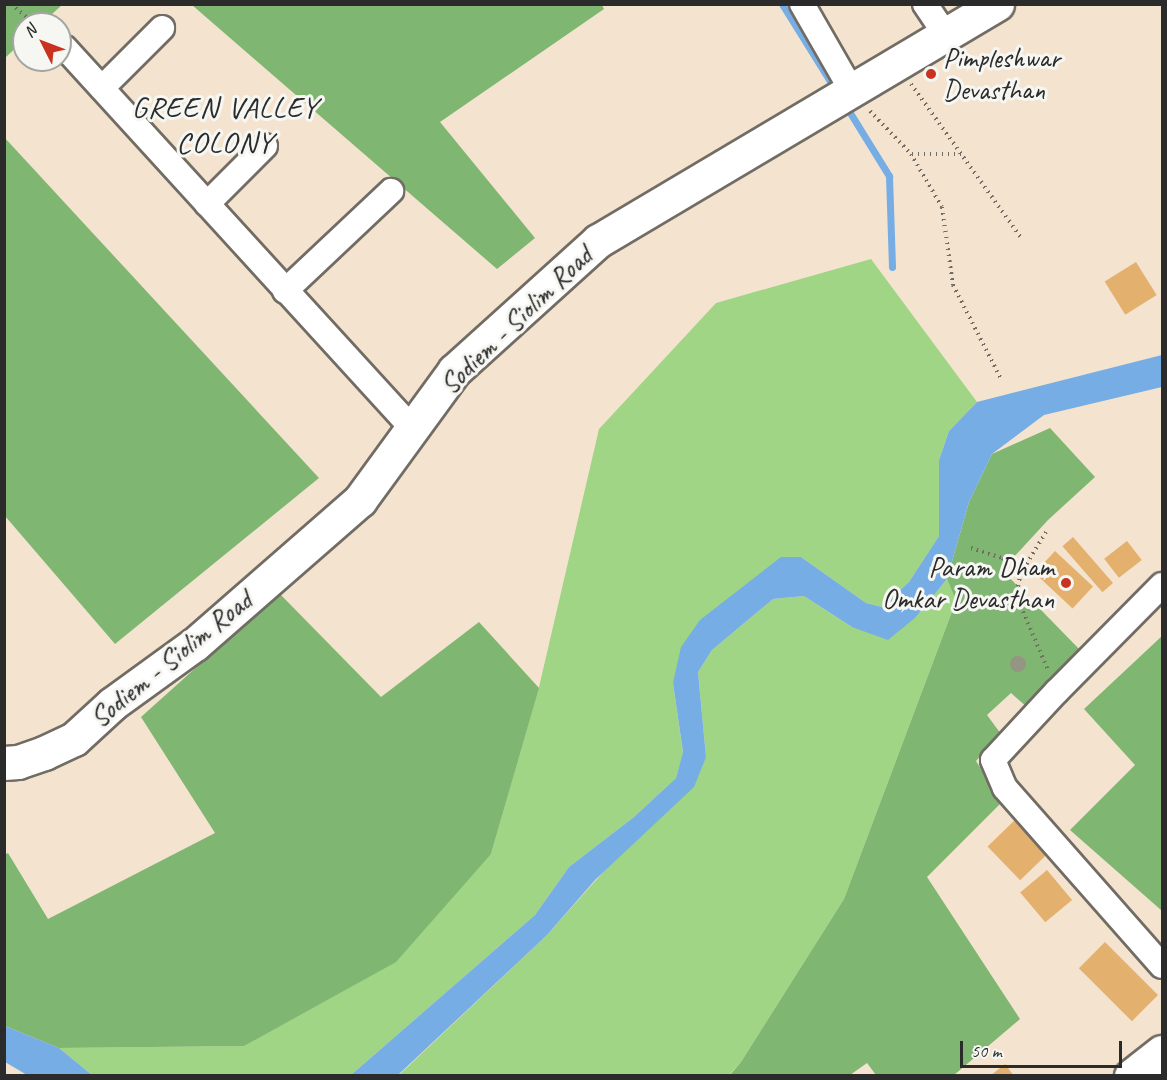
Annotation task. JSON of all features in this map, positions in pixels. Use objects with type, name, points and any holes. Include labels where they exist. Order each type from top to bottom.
[{"type":"main road","name":"Sodiem - Siolim Road","points":[[4,763],[44,753],[74,739],[112,704],[195,644],[360,500],[454,371],[598,241],[998,4]]},
{"type":"main road","points":[[1131,1076],[1162,1052]]},
{"type":"street","points":[[802,4],[852,91]]},
{"type":"street","points":[[925,4],[946,35]]},
{"type":"street","points":[[102,88],[162,28]]},
{"type":"street","points":[[72,56],[412,428]]},
{"type":"street","points":[[207,204],[265,146]]},
{"type":"street","points":[[285,291],[391,191]]},
{"type":"street","points":[[1162,585],[1057,690],[993,760],[1005,788],[1162,966]]},
{"type":"path","points":[[897,64],[1022,239]]},
{"type":"path","points":[[852,91],[911,154],[942,207],[953,285],[1001,379]]},
{"type":"path","points":[[911,154],[961,154]]},
{"type":"path","points":[[1046,532],[1021,573],[1016,595],[1057,690]]},
{"type":"path","points":[[971,548],[1002,558],[1021,573]]},
{"type":"green space","points":[[5,4],[62,4],[54,12],[12,12],[12,51],[5,58]]},
{"type":"green space","points":[[192,5],[602,5],[604,9],[440,122],[535,238],[497,269]]},
{"type":"green space","points":[[4,137],[319,478],[115,644],[5,516]]},
{"type":"green space","points":[[871,259],[977,402],[949,431],[939,460],[939,536],[909,582],[882,607],[866,603],[801,557],[673,683],[683,753],[676,778],[634,817],[569,867],[535,915],[351,1075],[92,1075],[59,1048],[244,1046],[491,854],[539,687],[599,429],[716,303]]},
{"type":"green space","points":[[1050,428],[1095,477],[1048,520],[1002,570],[1081,651],[1027,707],[1011,693],[987,715],[1001,734],[976,761],[1002,802],[927,877],[1020,1019],[954,1075],[876,1075],[867,1063],[850,1075],[729,1076],[741,1062],[844,899],[956,601],[947,579],[969,502],[992,454]]},
{"type":"green space","points":[[947,579],[956,601],[844,899],[741,1062],[729,1075],[398,1076],[547,935],[706,757],[698,672],[712,650],[773,599],[804,596],[852,627],[916,617]]},
{"type":"green space","points":[[279,593],[381,697],[479,622],[539,688],[491,854],[396,962],[244,1046],[59,1048],[5,1026],[4,855],[8,853],[48,919],[215,833],[141,717]]},
{"type":"green space","points":[[1162,636],[1161,910],[1070,830],[1135,765],[1084,709]]},
{"type":"water","points":[[1162,355],[1162,387],[1044,415],[992,454],[969,502],[947,579],[916,617],[888,640],[852,627],[804,596],[773,599],[712,650],[698,672],[706,757],[694,787],[596,879],[547,935],[398,1075],[351,1075],[535,915],[569,867],[634,817],[676,778],[683,752],[673,683],[681,647],[700,620],[781,557],[801,557],[866,603],[882,607],[909,582],[939,536],[939,460],[949,431],[977,402]]},
{"type":"water","points":[[5,1026],[59,1048],[92,1075],[27,1075],[5,1062]]},
{"type":"building","points":[[1136,262],[1157,295],[1125,315],[1105,282]]},
{"type":"building","points":[[1073,537],[1113,583],[1102,592],[1062,546]]},
{"type":"building","points":[[1127,541],[1142,560],[1119,578],[1104,559]]},
{"type":"building","points":[[1055,551],[1093,586],[1073,608],[1035,573]]},
{"type":"building","points":[[1017,818],[1050,852],[1020,880],[988,846]]},
{"type":"building","points":[[1047,870],[1072,900],[1045,922],[1020,892]]},
{"type":"building","points":[[1105,942],[1158,995],[1132,1021],[1079,968]]},
{"type":"building","points":[[1005,1064],[1014,1076],[990,1076]]},
{"type":"waterway","points":[[782,4],[835,89]]},
{"type":"waterway","points":[[844,103],[889,176],[892,267]]},
{"type":"place","name":"Pimpleshwar Devasthan","points":[[931,74]]},
{"type":"place","name":"Param Dham Omkar Devasthan","points":[[1066,583]]},
{"type":"district","name":"GREEN VALLEY COLONY","points":[[225,124]]}]
